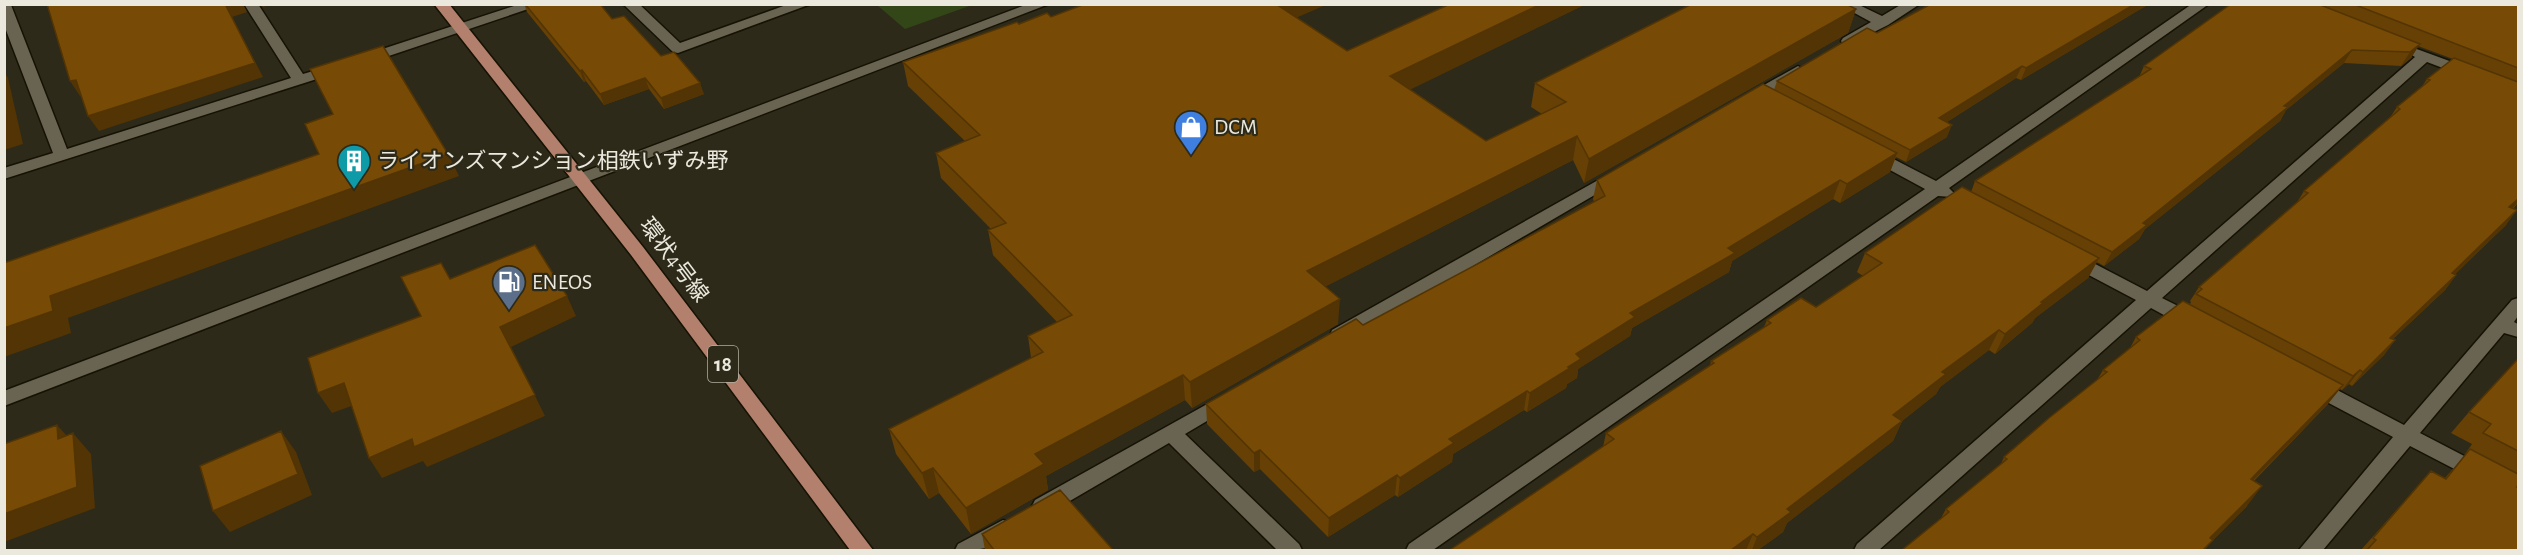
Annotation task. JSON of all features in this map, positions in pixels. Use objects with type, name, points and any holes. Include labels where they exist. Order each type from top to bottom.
[{"type":"main road","name":"環状4号線","points":[[441,4],[582,179],[862,550]]},
{"type":"street","points":[[250,4],[300,80]]},
{"type":"street","points":[[4,174],[536,4]]},
{"type":"street","points":[[630,4],[678,49],[804,4]]},
{"type":"street","points":[[4,399],[1042,4]]},
{"type":"street","points":[[1845,4],[1883,22]]},
{"type":"street","points":[[1834,49],[1913,4]]},
{"type":"street","points":[[1417,550],[2202,4]]},
{"type":"street","points":[[4,5],[62,156]]},
{"type":"street","points":[[2404,48],[2487,80]]},
{"type":"street","points":[[1865,550],[2425,56]]},
{"type":"street","points":[[1736,105],[1815,60]]},
{"type":"street","points":[[1756,93],[1778,104]]},
{"type":"street","points":[[1852,143],[1967,204]]},
{"type":"street","points":[[1324,343],[1633,165]]},
{"type":"street","points":[[2058,252],[2205,329]]},
{"type":"street","points":[[2310,550],[2407,435],[2510,328],[2518,304]]},
{"type":"street","points":[[2298,378],[2518,494]]},
{"type":"street","points":[[966,550],[1242,391]]},
{"type":"street","points":[[1170,432],[1291,550]]},
{"type":"green space","points":[[877,5],[972,5],[905,29]]},
{"type":"building","points":[[47,4],[225,4],[255,63],[88,116],[76,80],[70,81]]},
{"type":"building","points":[[525,4],[600,4],[612,19],[624,16],[661,56],[674,52],[700,83],[661,98],[645,78],[600,94]]},
{"type":"building","points":[[1085,4],[1276,4],[1347,51],[1450,4],[1541,4],[1390,76],[1486,141],[1566,102],[1535,83],[1692,4],[1846,4],[1856,9],[1589,159],[1577,136],[1307,271],[1340,299],[1190,382],[1183,375],[1035,454],[1044,464],[966,508],[933,468],[922,473],[889,429],[1043,352],[1028,336],[1072,315],[988,230],[1006,223],[936,153],[980,135],[903,62],[1017,22],[1019,24],[1047,13],[1051,17]]},
{"type":"building","points":[[1931,4],[2135,4],[2026,68],[2022,66],[1939,118],[1952,125],[1910,150],[1777,81],[1867,28],[1877,33]]},
{"type":"building","points":[[2231,4],[2318,4],[2420,44],[2410,52],[2352,50],[2284,106],[2288,107],[2143,223],[2147,225],[2112,252],[1975,181],[2151,69],[2144,66]]},
{"type":"building","points":[[2353,4],[2518,4],[2518,68]]},
{"type":"building","points":[[383,46],[448,154],[50,296],[53,311],[4,328],[4,263],[319,154],[305,124],[333,114],[310,69]]},
{"type":"building","points":[[2454,58],[2518,82],[2518,199],[2509,207],[2517,210],[2452,273],[2456,275],[2390,338],[2395,340],[2363,372],[2360,370],[2353,376],[2196,294],[2202,289],[2199,287],[2308,193],[2304,191],[2400,109],[2397,107]]},
{"type":"building","points":[[1763,84],[1897,153],[1847,184],[1840,180],[1728,248],[1735,253],[1630,313],[1635,317],[1576,354],[1581,359],[1568,367],[1570,368],[1530,393],[1527,391],[1449,439],[1454,443],[1400,478],[1397,475],[1329,518],[1260,450],[1254,453],[1206,404],[1356,319],[1363,325],[1605,196],[1597,180]]},
{"type":"building","points":[[1962,187],[2099,258],[2041,302],[2043,303],[2005,334],[1999,330],[1942,372],[1946,374],[1893,415],[1902,421],[1787,509],[1791,512],[1757,537],[1753,534],[1731,550],[1450,550],[1614,439],[1606,433],[1771,323],[1767,320],[1801,298],[1816,307],[1882,263],[1865,253]]},
{"type":"building","points":[[535,245],[567,296],[500,327],[535,395],[414,447],[412,439],[369,458],[344,383],[318,393],[308,358],[421,316],[401,277],[441,263],[450,279]]},
{"type":"building","points":[[2183,301],[2343,385],[2251,479],[2262,486],[2210,538],[2213,540],[2204,549],[2206,550],[1902,550],[1949,512],[1946,509],[2007,459],[2004,457],[2107,372],[2103,370],[2140,340],[2136,337]]},
{"type":"building","points":[[2518,359],[2518,451],[2483,433],[2491,424],[2469,412]]},
{"type":"building","points":[[57,425],[58,439],[73,433],[77,487],[4,514],[4,444]]},
{"type":"building","points":[[281,431],[298,474],[213,511],[200,466]]},
{"type":"building","points":[[2470,449],[2518,474],[2518,550],[2367,550],[2376,540],[2373,538],[2431,471],[2446,479]]},
{"type":"building","points":[[1060,490],[1113,550],[994,550],[982,534]]},
{"type":"place","name":"DCM","points":[[1191,156]]},
{"type":"place","name":"ライオンズマンション相鉄いずみ野","points":[[354,190]]},
{"type":"place","name":"ENEOS","points":[[509,311]]}]
